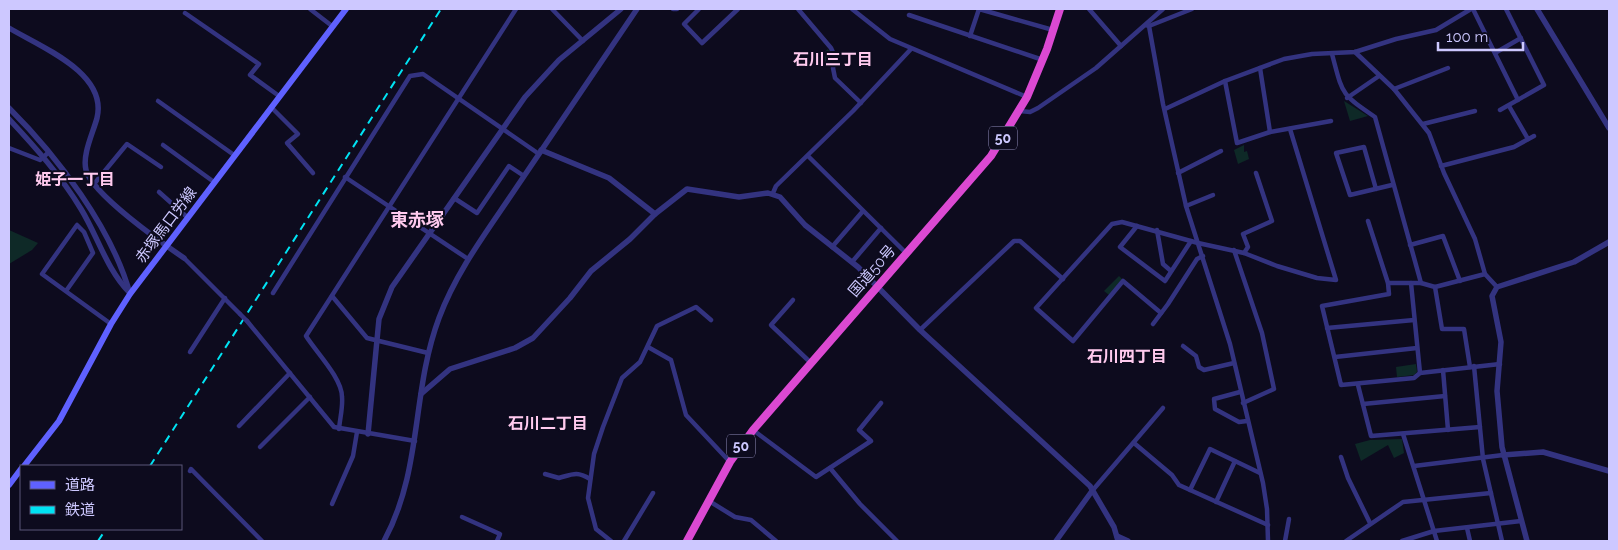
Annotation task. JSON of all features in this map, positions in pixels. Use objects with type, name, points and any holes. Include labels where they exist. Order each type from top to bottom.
[{"type":"highway","name":"国道50号","points":[[687,541],[730,462],[753,430],[876,286],[980,170],[1020,111],[1027,97],[1043,60],[1060,9]]},
{"type":"main road","name":"赤塚馬口労線","points":[[25,465],[59,421],[111,324],[130,294],[346,9]]},
{"type":"main road","points":[[9,485],[20,470]]},
{"type":"street","points":[[310,9],[332,26]]},
{"type":"street","points":[[339,429],[343,396],[340,383],[316,353],[306,336],[516,9]]},
{"type":"street","points":[[552,9],[583,41]]},
{"type":"street","points":[[368,434],[379,320],[387,298],[429,233],[542,76],[621,9]]},
{"type":"street","points":[[384,541],[405,492],[415,441],[428,353],[448,295],[468,259],[637,9]]},
{"type":"street","points":[[699,9],[684,24],[702,43],[738,9]]},
{"type":"street","points":[[798,9],[831,48],[835,57],[833,68],[835,78],[861,103]]},
{"type":"street","points":[[852,9],[890,39],[1027,97]]},
{"type":"street","points":[[970,36],[978,9],[1053,30]]},
{"type":"street","points":[[1089,9],[1122,46]]},
{"type":"street","points":[[1020,111],[1030,112],[1038,108],[1096,68],[1148,25],[1163,9]]},
{"type":"street","points":[[1148,25],[1192,9]]},
{"type":"street","points":[[1165,109],[1225,81],[1284,59],[1355,52],[1396,39],[1436,30],[1472,9],[1518,100]]},
{"type":"street","points":[[1500,110],[1544,85],[1506,9]]},
{"type":"street","points":[[1537,9],[1609,128]]},
{"type":"street","points":[[185,13],[258,64],[250,75],[279,96]]},
{"type":"street","points":[[909,15],[1043,60]]},
{"type":"street","points":[[1148,25],[1186,206],[1230,344],[1260,474],[1268,525],[1268,541]]},
{"type":"street","points":[[9,28],[76,68],[88,78],[95,89],[99,108],[86,170],[94,184],[109,200],[184,258],[225,298],[247,321],[330,423],[339,429],[415,441]]},
{"type":"street","points":[[1495,53],[1520,38]]},
{"type":"street","points":[[773,193],[776,186],[861,103],[911,49]]},
{"type":"street","points":[[1355,52],[1394,89],[1429,133],[1441,166],[1475,239],[1486,274],[1497,287]]},
{"type":"street","points":[[1332,54],[1342,91],[1348,98],[1375,117],[1392,184],[1421,283]]},
{"type":"street","points":[[1260,68],[1270,132]]},
{"type":"street","points":[[1394,89],[1448,68]]},
{"type":"street","points":[[272,293],[410,76],[423,74],[540,152],[609,178],[655,214]]},
{"type":"street","points":[[1348,98],[1380,76]]},
{"type":"street","points":[[1225,81],[1237,143],[1270,132],[1330,121]]},
{"type":"street","points":[[158,101],[234,155]]},
{"type":"street","points":[[1509,106],[1528,139]]},
{"type":"street","points":[[271,107],[298,134],[287,142],[313,173]]},
{"type":"street","points":[[9,108],[49,152],[93,215],[124,273],[130,294]]},
{"type":"street","points":[[1423,124],[1475,111]]},
{"type":"street","points":[[9,119],[43,157],[81,208],[116,276],[130,294]]},
{"type":"street","points":[[1161,312],[1123,281],[1073,341],[1036,308],[1112,224],[1122,222],[1157,230],[1198,243],[1244,252],[1277,266],[1317,278],[1336,280],[1290,129]]},
{"type":"street","points":[[1441,166],[1514,147],[1534,136]]},
{"type":"street","points":[[94,184],[127,144],[161,167]]},
{"type":"street","points":[[163,145],[214,182]]},
{"type":"street","points":[[1376,189],[1364,147],[1336,153],[1350,195],[1376,189],[1392,184]]},
{"type":"street","points":[[9,148],[40,160],[49,152]]},
{"type":"street","points":[[1178,173],[1221,151]]},
{"type":"street","points":[[808,156],[906,253]]},
{"type":"street","points":[[454,198],[477,213],[509,166],[524,176]]},
{"type":"street","points":[[1244,252],[1248,247],[1243,234],[1272,221],[1256,172]]},
{"type":"street","points":[[346,178],[468,259]]},
{"type":"street","points":[[421,394],[450,370],[515,348],[533,338],[563,306],[591,271],[630,239],[655,214],[687,189],[739,197],[773,193],[784,200],[805,225],[852,262],[920,330],[1090,486],[1109,517],[1118,539],[1128,541]]},
{"type":"street","points":[[159,192],[187,217]]},
{"type":"street","points":[[1186,206],[1213,195]]},
{"type":"street","points":[[832,247],[863,211]]},
{"type":"street","points":[[1368,221],[1388,283],[1389,294],[1322,306],[1341,385],[1358,385],[1414,378],[1420,373],[1500,364]]},
{"type":"street","points":[[66,291],[93,253],[84,232],[77,226],[42,274],[111,324]]},
{"type":"street","points":[[1137,226],[1120,247],[1165,281],[1191,241]]},
{"type":"street","points":[[852,262],[881,228]]},
{"type":"street","points":[[1157,230],[1163,264],[1171,272]]},
{"type":"street","points":[[1410,245],[1443,236],[1460,281]]},
{"type":"street","points":[[920,330],[1014,241],[1020,241],[1063,278]]},
{"type":"street","points":[[1527,541],[1504,455],[1498,408],[1501,342],[1492,296],[1497,287],[1574,262],[1609,242]]},
{"type":"street","points":[[1234,250],[1262,333],[1274,389],[1243,403]]},
{"type":"street","points":[[1153,324],[1197,259],[1203,256]]},
{"type":"street","points":[[1388,283],[1421,283],[1435,287],[1486,274]]},
{"type":"street","points":[[1411,284],[1420,373]]},
{"type":"street","points":[[1435,287],[1442,329],[1464,329],[1472,367],[1483,459],[1502,541]]},
{"type":"street","points":[[332,296],[363,335],[377,342],[428,353]]},
{"type":"street","points":[[190,352],[225,298]]},
{"type":"street","points":[[793,300],[771,325],[811,363]]},
{"type":"street","points":[[611,541],[596,529],[588,498],[594,454],[622,378],[640,362],[657,326],[696,307],[711,320]]},
{"type":"street","points":[[1327,328],[1414,320]]},
{"type":"street","points":[[1183,346],[1196,356],[1199,367],[1204,370],[1234,363]]},
{"type":"street","points":[[648,347],[671,360],[686,415],[730,462]]},
{"type":"street","points":[[1335,357],[1417,348]]},
{"type":"street","points":[[1442,370],[1448,430]]},
{"type":"street","points":[[239,426],[290,373]]},
{"type":"street","points":[[1358,385],[1371,436],[1480,428]]},
{"type":"street","points":[[1240,392],[1214,399],[1215,409],[1239,422],[1247,421]]},
{"type":"street","points":[[1363,404],[1445,396]]},
{"type":"street","points":[[260,447],[310,397]]},
{"type":"street","points":[[753,430],[812,476],[818,476],[871,441],[859,430],[881,403]]},
{"type":"street","points":[[1056,541],[1092,491],[1163,408]]},
{"type":"street","points":[[332,504],[353,456],[357,432]]},
{"type":"street","points":[[1403,434],[1437,541]]},
{"type":"street","points":[[1134,444],[1172,474],[1179,485],[1268,525]]},
{"type":"street","points":[[1190,490],[1210,449],[1260,474]]},
{"type":"street","points":[[1414,466],[1543,452],[1609,471]]},
{"type":"street","points":[[1341,457],[1348,478],[1370,523]]},
{"type":"street","points":[[1216,502],[1235,461]]},
{"type":"street","points":[[830,468],[860,504],[897,541]]},
{"type":"street","points":[[190,471],[191,469],[262,541]]},
{"type":"street","points":[[545,474],[559,478],[572,473],[580,473],[590,479]]},
{"type":"street","points":[[624,541],[653,493]]},
{"type":"street","points":[[1346,541],[1403,502],[1491,493]]},
{"type":"street","points":[[709,501],[735,517],[751,520],[776,541]]},
{"type":"street","points":[[462,517],[500,534],[497,541]]},
{"type":"street","points":[[1285,541],[1289,519]]},
{"type":"street","points":[[1402,541],[1434,531],[1521,521]]},
{"type":"street","points":[[1467,528],[1470,541]]},
{"type":"green space","points":[[828,49],[832,56],[830,66],[824,66],[822,54]]},
{"type":"green space","points":[[1344,101],[1368,116],[1350,121]]},
{"type":"green space","points":[[1244,145],[1244,152],[1247,151],[1249,159],[1238,164],[1234,150]]},
{"type":"green space","points":[[9,230],[38,243],[32,250],[9,264]]},
{"type":"green space","points":[[1119,276],[1122,279],[1109,295],[1104,291]]},
{"type":"green space","points":[[1416,364],[1417,372],[1414,375],[1397,377],[1396,367]]},
{"type":"green space","points":[[1402,439],[1404,453],[1394,458],[1388,445],[1361,461],[1355,444],[1370,440]]},
{"type":"railway","points":[[151,465],[441,9]]},
{"type":"railway","points":[[98,541],[105,530]]},
{"type":"district","name":"石川三丁目","points":[[833,59]]},
{"type":"district","name":"姫子一丁目","points":[[75,179]]},
{"type":"district","name":"東赤塚","points":[[417,219]]},
{"type":"district","name":"石川四丁目","points":[[1127,356]]},
{"type":"district","name":"石川二丁目","points":[[548,423]]}]
